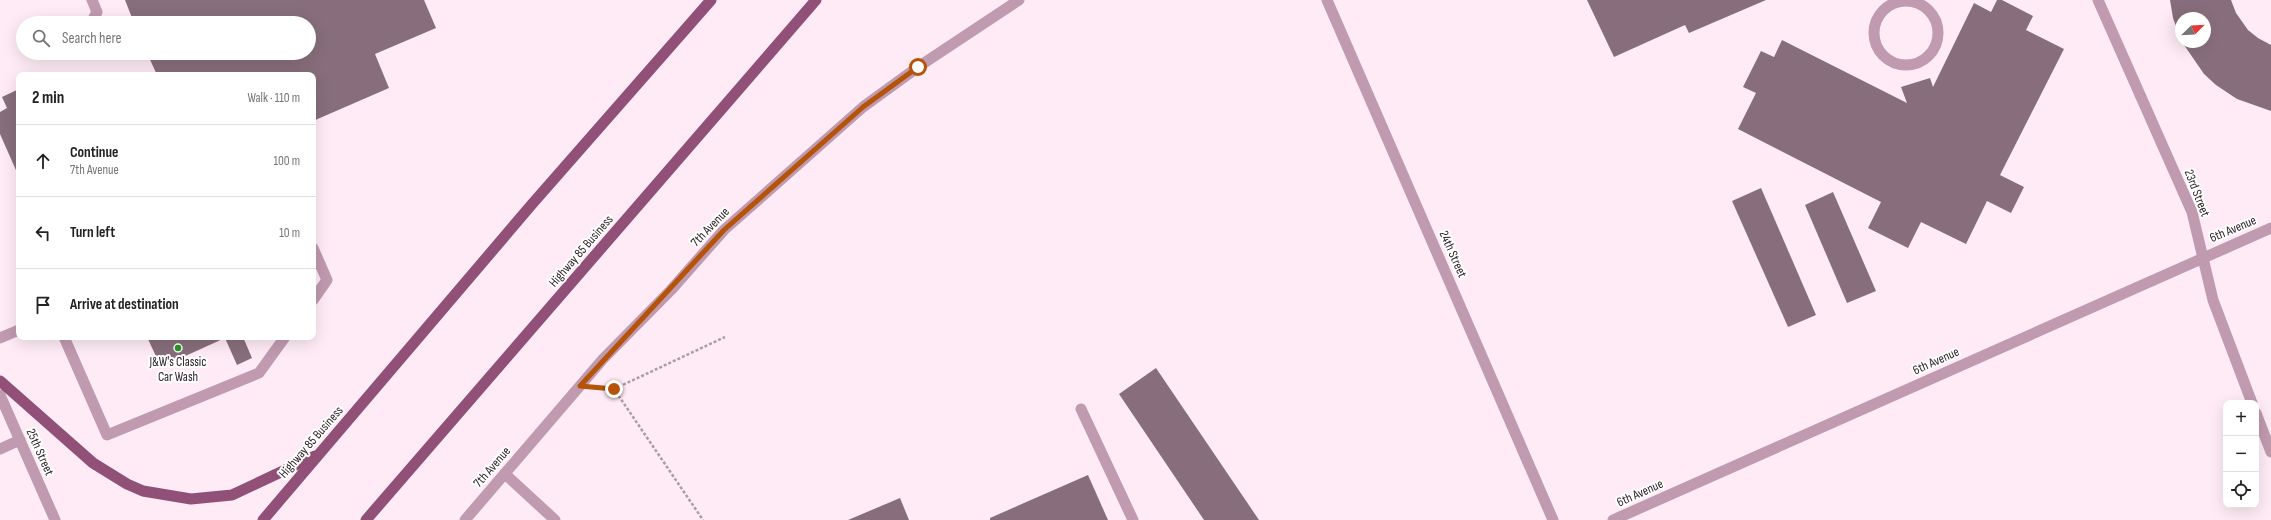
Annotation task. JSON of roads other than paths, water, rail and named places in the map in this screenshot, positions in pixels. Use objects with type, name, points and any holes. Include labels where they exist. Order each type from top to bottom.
[{"type":"main road","name":"Highway 85 Business","points":[[263,520],[528,209],[711,0]]},
{"type":"main road","name":"Highway 85 Business","points":[[366,520],[816,0]]},
{"type":"main road","points":[[0,381],[93,463],[126,484],[143,491],[191,499],[232,495],[319,454]]},
{"type":"street","points":[[92,0],[97,12],[95,16]]},
{"type":"street","name":"7th Avenue","points":[[465,520],[580,386],[724,230],[857,112],[918,67],[1019,0]]},
{"type":"street","name":"24th Street","points":[[1327,0],[1553,520]]},
{"type":"street","name":"23rd Street","points":[[2098,0],[2192,212],[2212,300],[2251,400]]},
{"type":"street","points":[[1904,1],[1916,2],[1927,9],[1935,19],[1938,31],[1936,43],[1930,54],[1920,62],[1908,65],[1896,63],[1885,57],[1877,47],[1874,35],[1876,23],[1882,12],[1892,4],[1904,1]]},
{"type":"street","name":"6th Avenue","points":[[1613,520],[2271,228]]},
{"type":"street","points":[[316,255],[327,280],[316,296]]},
{"type":"street","points":[[0,338],[16,331]]},
{"type":"street","points":[[65,340],[107,435],[259,373],[284,340]]},
{"type":"street","name":"25th Street","points":[[0,395],[55,520]]},
{"type":"street","points":[[1081,409],[1133,520]]},
{"type":"street","points":[[2259,421],[2271,452]]},
{"type":"street","points":[[0,449],[20,440]]},
{"type":"street","points":[[505,474],[555,520]]},
{"type":"place","name":"J&W's Classic Car Wash","points":[[178,348]]}]
